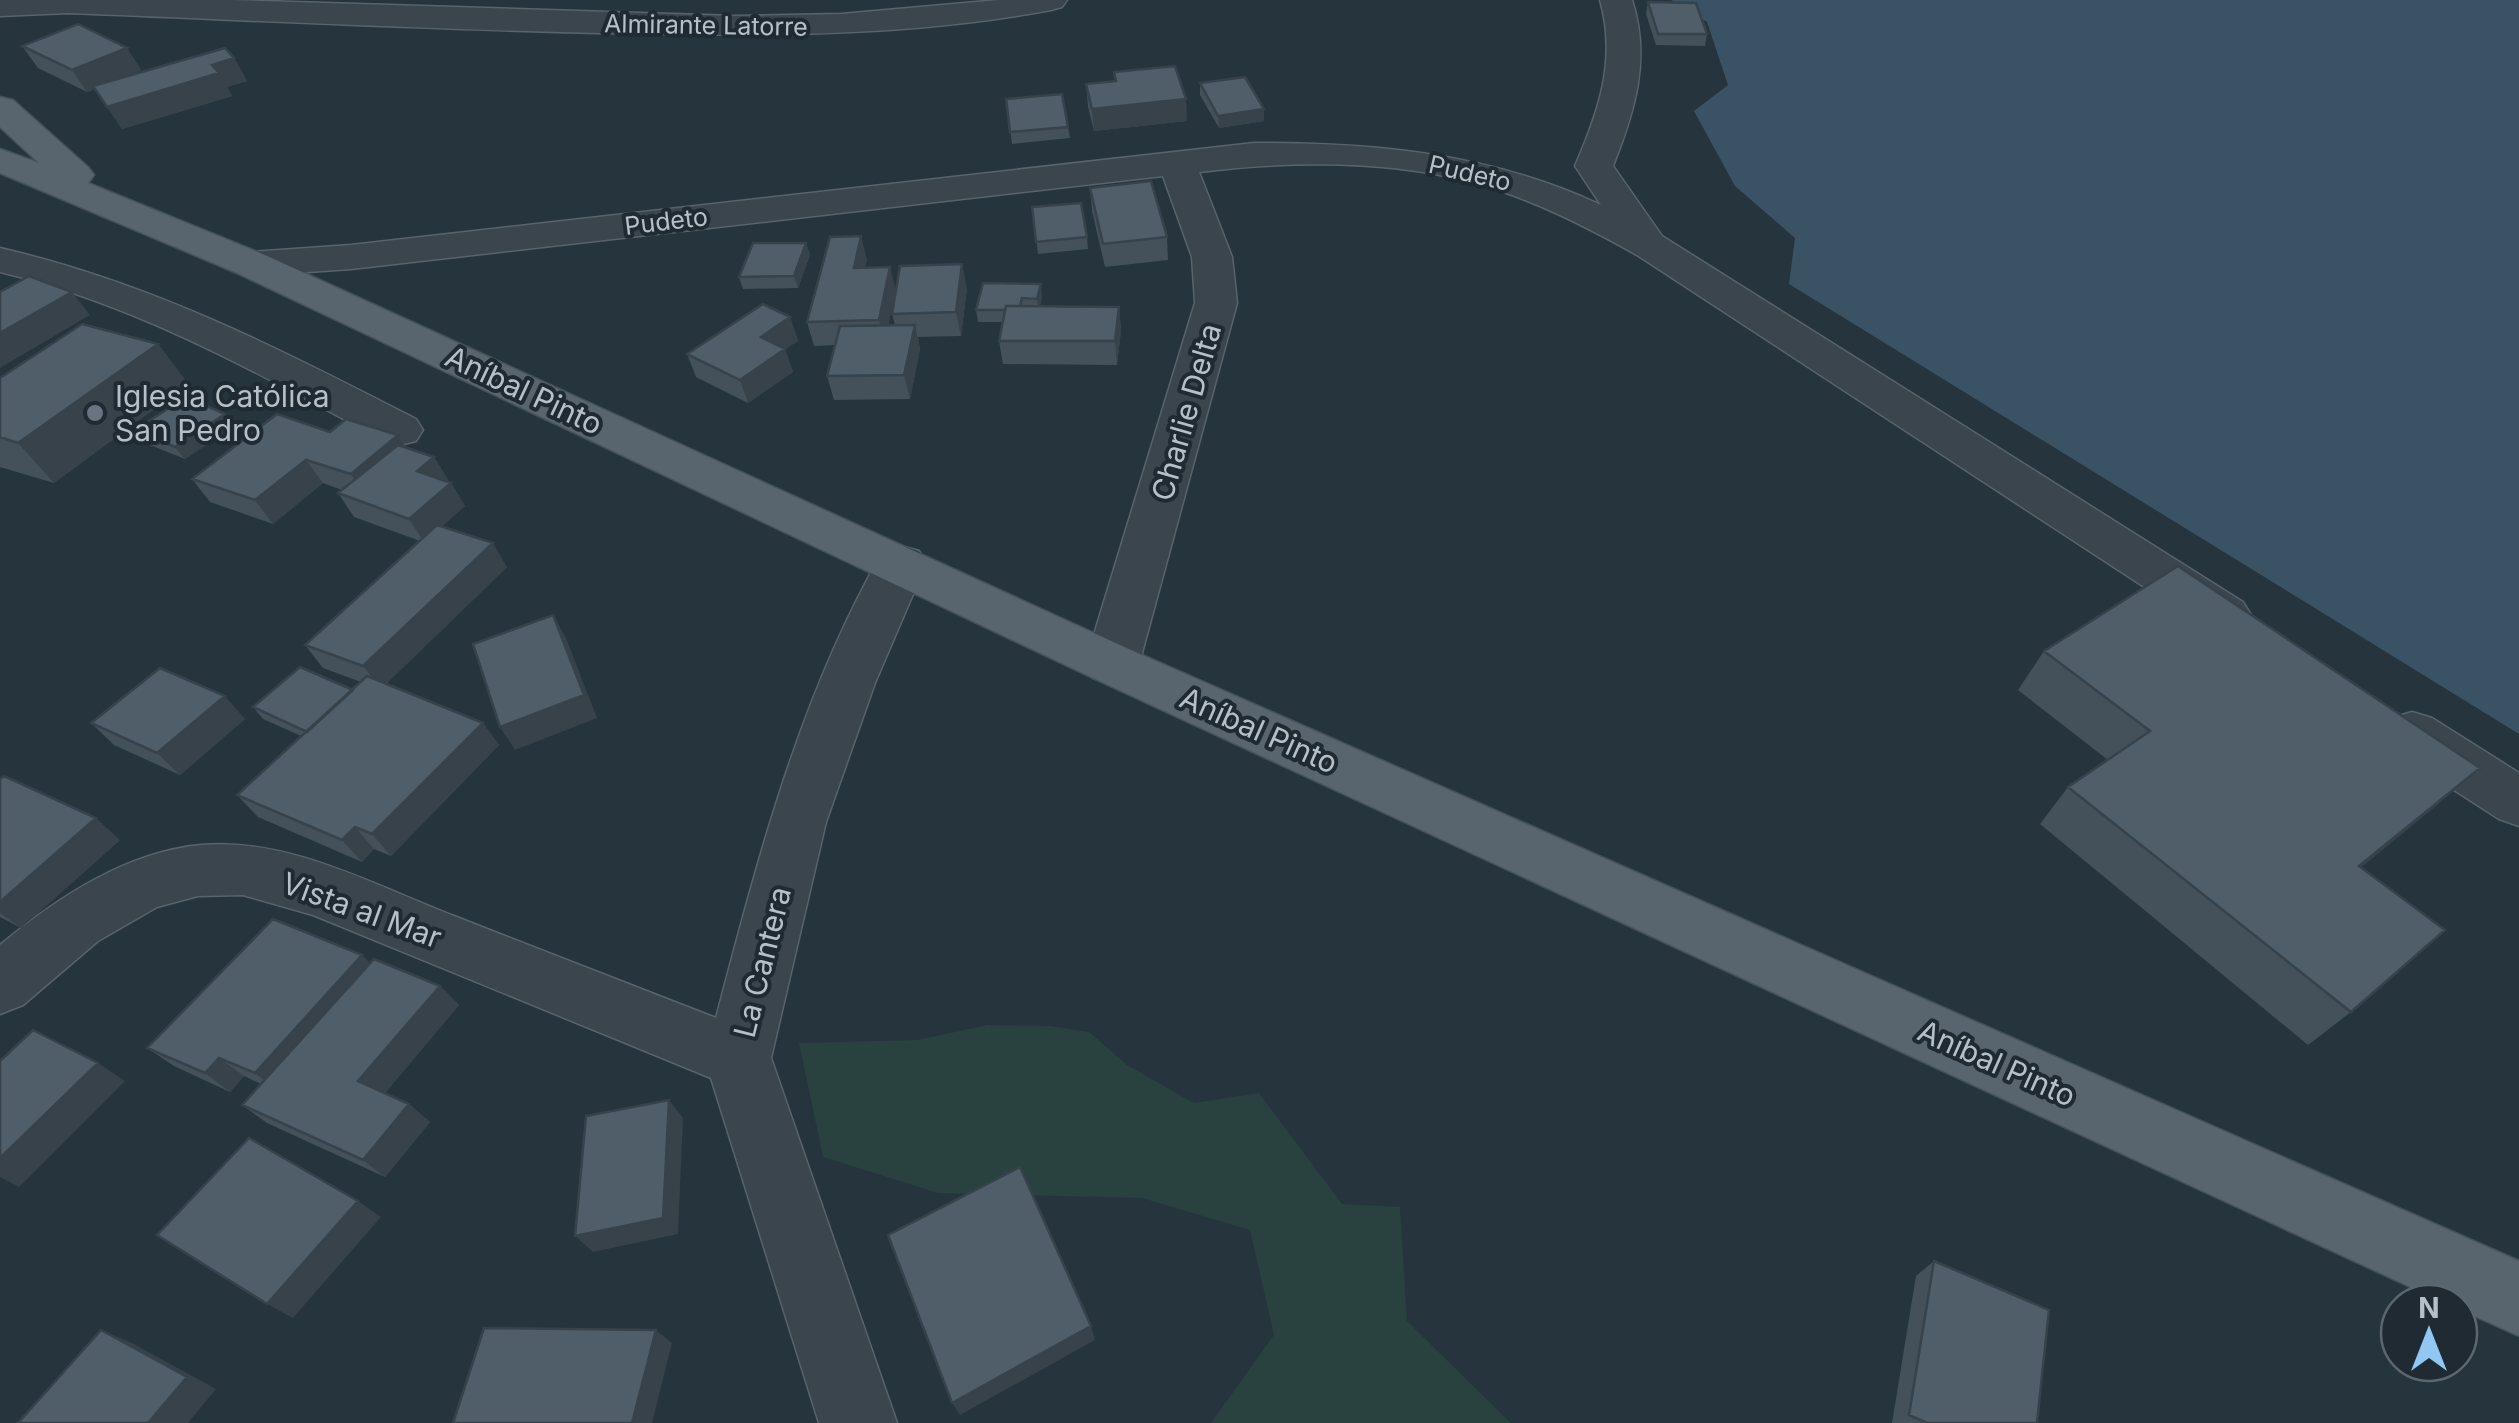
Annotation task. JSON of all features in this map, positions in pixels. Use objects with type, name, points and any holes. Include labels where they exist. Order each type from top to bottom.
[{"type":"main road","points":[[0,108],[104,200]]},
{"type":"main road","name":"Aníbal Pinto","points":[[0,160],[251,264],[1112,664],[2519,1299]]},
{"type":"street","name":"Almirante Latorre","points":[[0,6],[68,3],[584,23],[803,27],[930,19],[1051,0]]},
{"type":"street","points":[[1594,166],[1616,112],[1624,62],[1626,24],[1616,0]]},
{"type":"street","name":"Pudeto","points":[[251,264],[351,258],[1254,154],[1388,157],[1456,166],[1515,183],[1645,240],[2251,631]]},
{"type":"street","name":"Charlie Delta","points":[[1112,664],[1206,351],[1216,303],[1212,257],[1176,161]]},
{"type":"street","points":[[1456,166],[1594,166]]},
{"type":"street","points":[[1594,166],[1645,240]]},
{"type":"street","points":[[0,260],[63,272],[116,290],[227,340],[400,430]]},
{"type":"street","name":"La Cantera","points":[[858,1423],[738,1058],[797,822],[848,683],[901,564]]},
{"type":"street","points":[[2385,716],[2519,802]]},
{"type":"street","name":"Vista al Mar","points":[[0,985],[36,950],[124,896],[176,876],[231,869],[261,873],[329,894],[738,1058]]},
{"type":"green space","points":[[987,1025],[1050,1026],[1089,1032],[1127,1065],[1194,1103],[1259,1093],[1342,1204],[1400,1207],[1407,1321],[1511,1423],[1211,1423],[1274,1335],[1250,1230],[1142,1198],[938,1193],[823,1157],[799,1043],[918,1040]]},
{"type":"water","points":[[1671,0],[2519,0],[2519,734],[1789,284],[1795,238],[1735,186],[1694,111],[1728,85],[1707,22]]},
{"type":"building","points":[[1648,2],[1696,3],[1707,34],[1658,34]]},
{"type":"building","points":[[78,24],[127,48],[72,70],[22,46]]},
{"type":"building","points":[[225,48],[234,58],[212,65],[219,73],[107,107],[93,86]]},
{"type":"building","points":[[1175,66],[1186,99],[1092,109],[1086,84],[1116,81],[1114,72]]},
{"type":"building","points":[[1245,77],[1264,109],[1218,116],[1200,83]]},
{"type":"building","points":[[1062,94],[1068,127],[1010,132],[1006,99]]},
{"type":"building","points":[[1151,181],[1167,237],[1103,244],[1090,188]]},
{"type":"building","points":[[1081,203],[1087,237],[1036,242],[1032,207]]},
{"type":"building","points":[[861,236],[854,268],[890,267],[879,320],[807,322],[830,237]]},
{"type":"building","points":[[753,243],[806,243],[794,276],[739,277]]},
{"type":"building","points":[[962,264],[956,312],[892,314],[900,266]]},
{"type":"building","points":[[29,276],[72,292],[0,333],[0,292]]},
{"type":"building","points":[[983,283],[1041,284],[1037,299],[1022,298],[1020,306],[976,310]]},
{"type":"building","points":[[763,304],[790,317],[761,337],[785,349],[740,380],[687,354]]},
{"type":"building","points":[[1006,306],[1119,307],[1115,341],[999,341]]},
{"type":"building","points":[[82,324],[158,344],[18,443],[0,437],[0,378]]},
{"type":"building","points":[[915,325],[904,375],[827,376],[840,326]]},
{"type":"building","points":[[186,397],[225,414],[175,447],[135,430]]},
{"type":"building","points":[[277,414],[330,432],[346,419],[398,435],[351,474],[306,460],[255,500],[192,479]]},
{"type":"building","points":[[398,445],[434,457],[417,471],[451,483],[409,519],[338,493]]},
{"type":"building","points":[[437,525],[493,543],[363,666],[305,645]]},
{"type":"building","points":[[2178,566],[2480,768],[2359,866],[2445,930],[2351,1012],[2068,787],[2150,731],[2044,651]]},
{"type":"building","points":[[553,615],[584,695],[500,727],[473,644]]},
{"type":"building","points":[[300,667],[353,690],[307,732],[253,707]]},
{"type":"building","points":[[160,668],[225,696],[157,753],[91,723]]},
{"type":"building","points":[[367,676],[483,723],[372,834],[355,827],[342,840],[237,795]]},
{"type":"building","points":[[4,776],[96,818],[0,902],[0,779]]},
{"type":"building","points":[[273,919],[362,955],[255,1073],[219,1058],[205,1073],[147,1048]]},
{"type":"building","points":[[374,959],[440,986],[358,1081],[409,1104],[363,1160],[242,1105]]},
{"type":"building","points":[[33,1030],[98,1063],[0,1158],[0,1061]]},
{"type":"building","points":[[669,1100],[663,1218],[575,1236],[586,1116]]},
{"type":"building","points":[[249,1138],[358,1201],[267,1304],[157,1235]]},
{"type":"building","points":[[1020,1167],[1091,1326],[952,1403],[888,1235]]},
{"type":"building","points":[[1934,1261],[2049,1310],[2037,1423],[1927,1423],[1909,1415]]},
{"type":"building","points":[[484,1328],[656,1330],[632,1423],[453,1423]]},
{"type":"building","points":[[101,1330],[187,1377],[148,1423],[18,1423]]},
{"type":"place","name":"Iglesia Católica San Pedro","points":[[95,413]]}]
